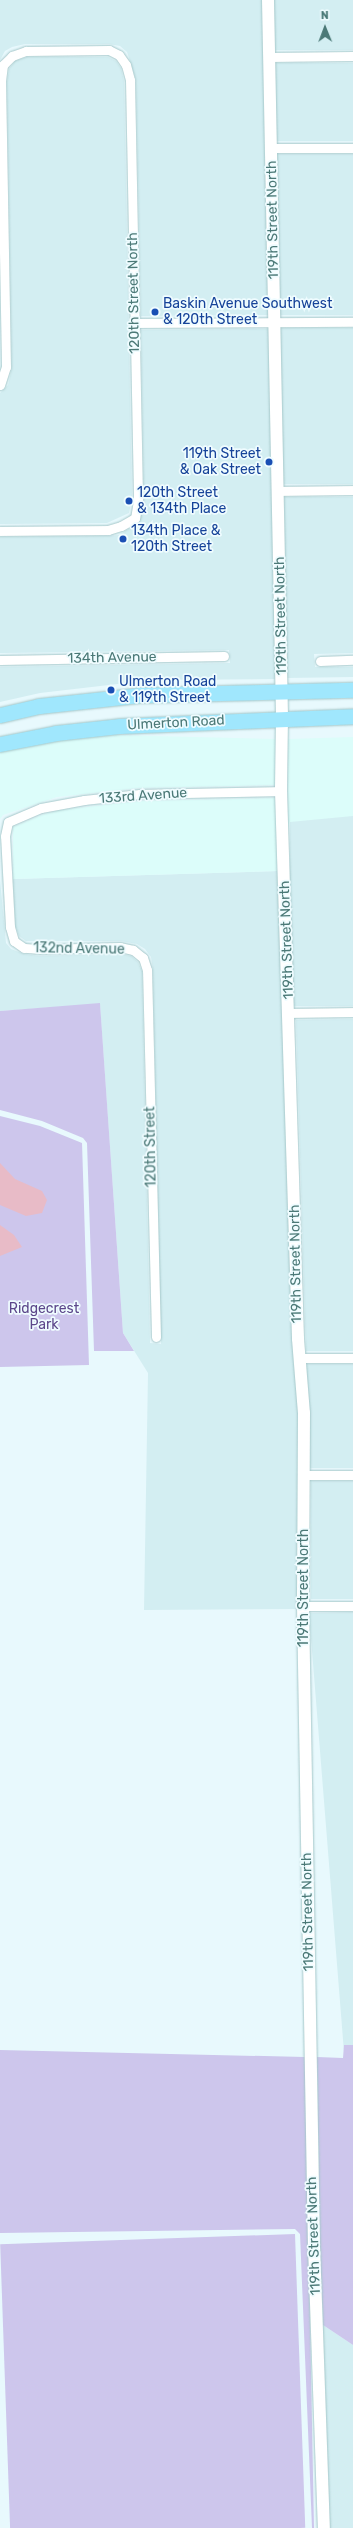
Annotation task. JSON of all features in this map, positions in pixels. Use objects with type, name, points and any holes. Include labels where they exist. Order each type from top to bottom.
[{"type":"main road","name":"Ulmerton Road","points":[[0,715],[103,698],[282,691],[353,690]]},
{"type":"main road","name":"Ulmerton Road","points":[[0,744],[56,733],[119,726],[353,716]]},
{"type":"street","name":"119th Street North","points":[[268,0],[282,691],[281,791],[290,1013],[298,1339],[301,1358],[305,1475],[303,1606],[314,2238],[324,2528]]},
{"type":"street","name":"120th Street North","points":[[0,385],[6,367],[1,81],[3,65],[12,56],[26,51],[109,50],[119,55],[126,65],[130,80],[138,500],[134,518],[121,526],[108,530],[0,530]]},
{"type":"street","points":[[269,57],[353,56]]},
{"type":"street","points":[[271,148],[353,148]]},
{"type":"street","points":[[135,323],[353,322]]},
{"type":"street","points":[[278,491],[353,490]]},
{"type":"street","name":"134th Avenue","points":[[0,660],[224,656]]},
{"type":"street","points":[[320,661],[353,660]]},
{"type":"street","name":"133rd Avenue","points":[[14,941],[10,927],[5,836],[8,822],[41,808],[84,800],[140,794],[281,791]]},
{"type":"street","name":"132nd Avenue","points":[[14,941],[24,948],[40,949],[120,947],[133,950],[142,958]]},
{"type":"street","name":"120th Street","points":[[142,958],[148,970],[156,1337]]},
{"type":"street","points":[[290,1013],[353,1012]]},
{"type":"street","points":[[301,1358],[353,1358]]},
{"type":"street","points":[[305,1475],[353,1475]]},
{"type":"street","points":[[303,1606],[353,1606]]},
{"type":"shaded area","points":[[0,0],[262,0],[268,315],[141,316],[136,80],[127,52],[120,46],[109,44],[25,44],[12,47],[5,51],[0,60]]},
{"type":"shaded area","points":[[274,0],[353,0],[353,50],[274,50]]},
{"type":"shaded area","points":[[27,57],[108,57],[116,61],[121,68],[124,81],[132,499],[129,513],[107,523],[0,524],[0,393],[8,385],[12,367],[7,82],[9,69],[15,61]]},
{"type":"shaded area","points":[[275,63],[353,63],[353,141],[275,141]]},
{"type":"shaded area","points":[[277,154],[353,154],[353,315],[277,315]]},
{"type":"shaded area","points":[[280,328],[353,328],[353,484],[280,484]]},
{"type":"shaded area","points":[[269,329],[276,679],[152,680],[40,693],[0,702],[0,667],[230,663],[229,650],[0,653],[0,537],[119,535],[138,523],[144,499],[141,330]]},
{"type":"shaded area","points":[[284,497],[353,497],[353,653],[314,654],[315,667],[353,667],[353,677],[287,678]]},
{"type":"shaded area","points":[[113,735],[276,739],[275,785],[139,788],[57,797],[3,815],[0,819],[0,751],[57,740]]},
{"type":"shaded area","points":[[353,737],[353,816],[290,822],[288,828],[288,739]]},
{"type":"shaded area","points":[[275,798],[278,871],[13,879],[13,827],[42,815],[60,810],[140,801]]},
{"type":"shaded area","points":[[290,816],[353,816],[353,1006],[290,1006]]},
{"type":"shaded area","points":[[278,871],[292,1339],[298,1413],[297,1609],[144,1610],[148,1373],[123,1333],[100,1004],[0,1011],[0,880],[6,943],[11,949],[24,954],[39,956],[119,954],[131,956],[138,962],[142,971],[150,1343],[161,1344],[153,969],[151,957],[145,949],[137,944],[121,941],[26,941],[19,936],[15,925],[13,879]]},
{"type":"shaded area","points":[[353,1019],[353,1351],[306,1351],[296,1020]]},
{"type":"shaded area","points":[[0,1163],[15,1179],[42,1191],[47,1200],[42,1213],[26,1216],[0,1205]]},
{"type":"shaded area","points":[[0,1225],[14,1235],[22,1247],[0,1256]]},
{"type":"shaded area","points":[[307,1364],[353,1364],[353,1468],[307,1468]]},
{"type":"shaded area","points":[[311,1481],[353,1481],[353,1599],[311,1599]]},
{"type":"shaded area","points":[[353,1612],[353,2045],[344,2045],[344,2052],[309,1613]]},
{"type":"shaded area","points":[[323,2325],[353,2345],[353,2528],[330,2528]]},
{"type":"green space","points":[[100,1003],[123,1333],[134,1351],[94,1351],[87,1143],[83,1138],[42,1121],[0,1110],[0,1011]]},
{"type":"green space","name":"Ridgecrest Park","points":[[0,1116],[40,1126],[82,1143],[89,1365],[0,1367]]},
{"type":"green space","points":[[344,2045],[353,2045],[353,2345],[323,2325],[320,2246],[317,2057],[343,2058]]},
{"type":"green space","points":[[0,2050],[305,2057],[314,2528],[312,2528],[300,2234],[295,2229],[0,2233]]},
{"type":"green space","points":[[295,2234],[305,2528],[10,2528],[0,2244]]},
{"type":"place","name":"Baskin Avenue Southwest & 120th Street","points":[[155,312]]},
{"type":"place","name":"119th Street & Oak Street","points":[[269,462]]},
{"type":"place","name":"120th Street & 134th Place","points":[[129,501]]},
{"type":"place","name":"134th Place & 120th Street","points":[[123,539]]},
{"type":"place","name":"Ulmerton Road & 119th Street","points":[[111,690]]}]
